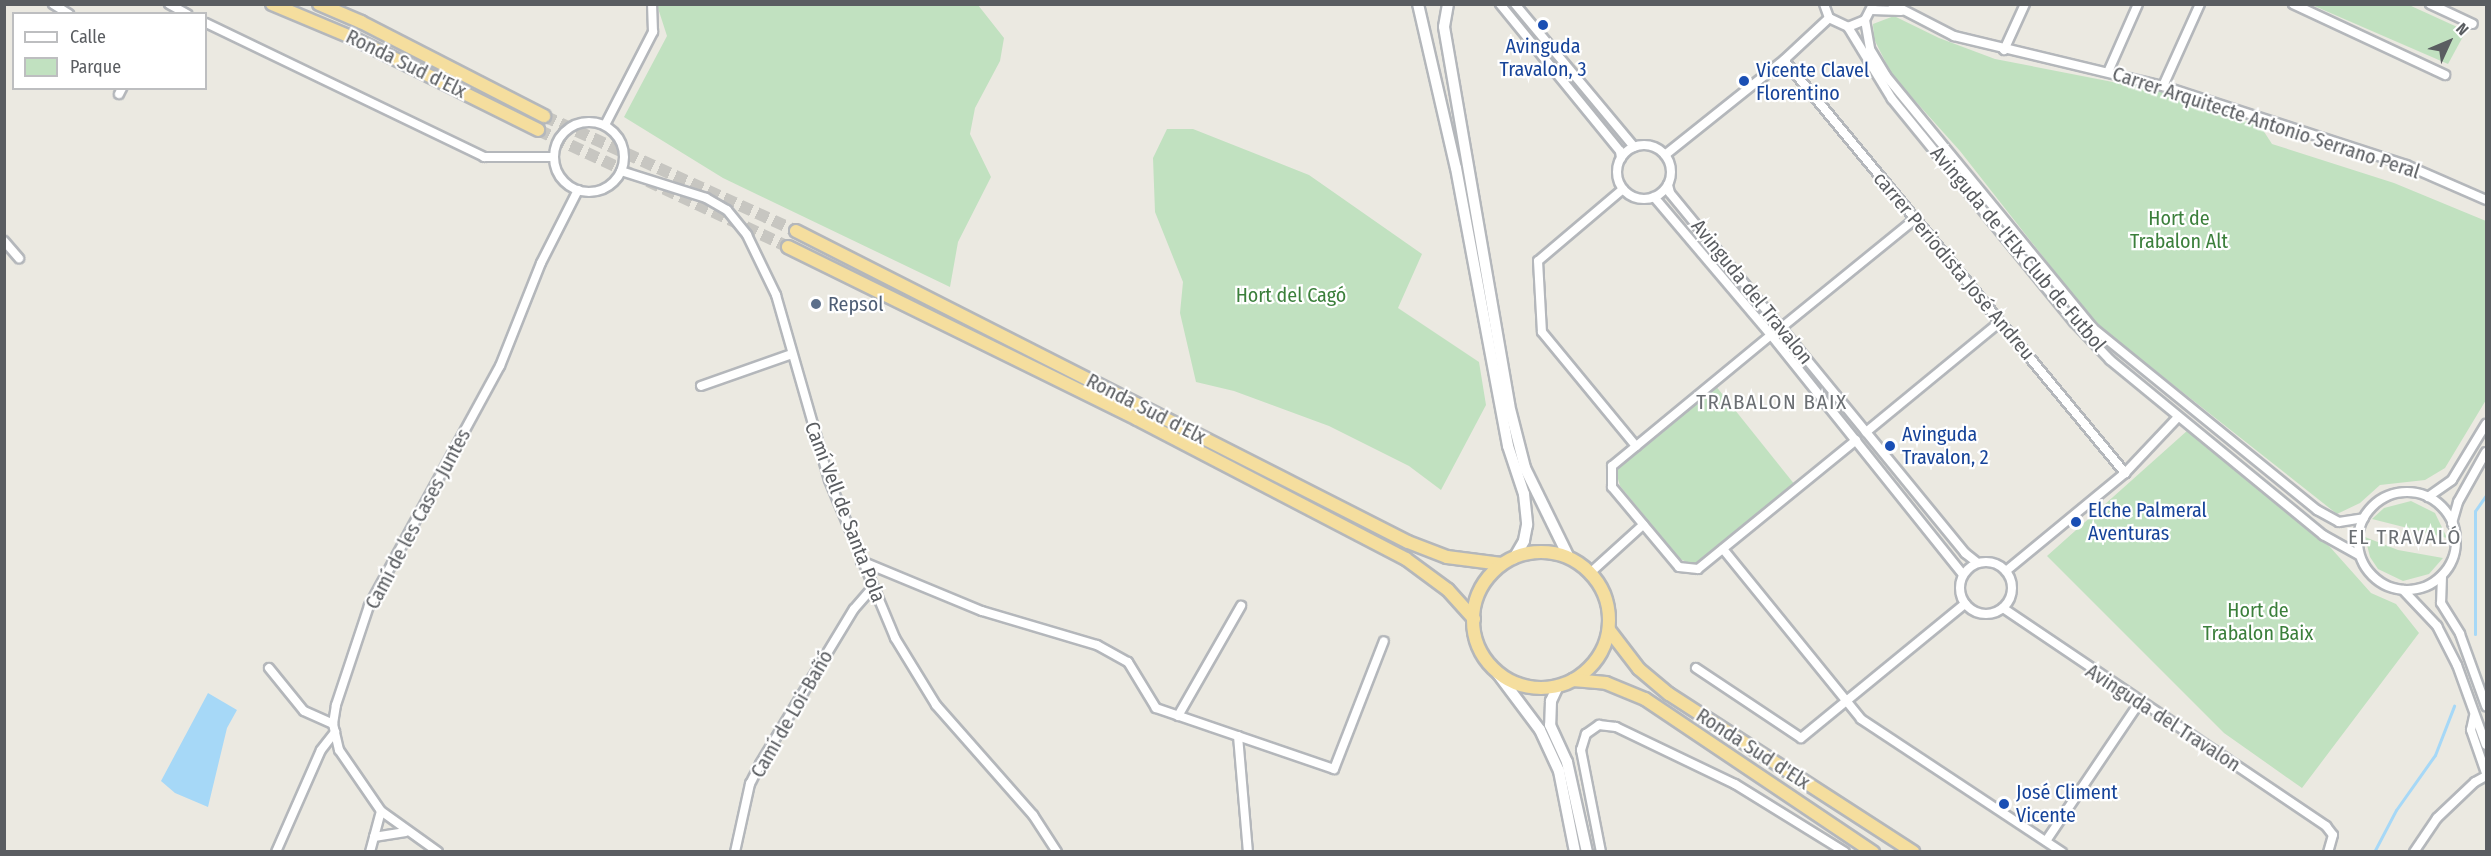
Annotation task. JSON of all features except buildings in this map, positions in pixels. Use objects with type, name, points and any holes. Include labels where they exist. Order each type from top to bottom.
[{"type":"highway","name":"Ronda Sud d'Elx","points":[[272,4],[351,36],[538,130]]},
{"type":"highway","name":"Ronda Sud d'Elx","points":[[319,4],[361,22],[544,116]]},
{"type":"highway","name":"Ronda Sud d'Elx","points":[[796,231],[1408,542],[1447,557],[1502,564]]},
{"type":"highway","name":"Ronda Sud d'Elx","points":[[788,247],[1137,419],[1406,559],[1448,590],[1474,619]]},
{"type":"highway","points":[[1532,552],[1569,558],[1590,573],[1602,590],[1608,609],[1609,630],[1596,658],[1574,680],[1558,686],[1526,686],[1498,674],[1480,646],[1474,619],[1477,598],[1487,579],[1502,564],[1532,552]]},
{"type":"highway","name":"Ronda Sud d'Elx","points":[[1609,630],[1639,669],[1669,694],[1913,852]]},
{"type":"highway","name":"Ronda Sud d'Elx","points":[[1574,680],[1606,683],[1645,699],[1873,852]]},
{"type":"main road","points":[[1418,4],[1456,168],[1508,446],[1524,494],[1524,541],[1514,558]]},
{"type":"main road","points":[[1448,4],[1444,27],[1509,405],[1526,468],[1569,558]]},
{"type":"main road","points":[[1498,674],[1540,730],[1559,771],[1575,852]]},
{"type":"main road","points":[[1558,686],[1551,701],[1550,725],[1567,762],[1587,852]]},
{"type":"street","points":[[53,4],[66,12]]},
{"type":"street","points":[[168,4],[183,12]]},
{"type":"street","points":[[605,125],[653,32],[652,4]]},
{"type":"street","points":[[1500,4],[1620,151],[1621,158],[1617,171],[1623,189],[1636,198],[1654,197],[1668,185],[1671,172],[1665,155],[1653,147],[1634,147],[1621,158]]},
{"type":"street","points":[[1515,4],[1634,147]]},
{"type":"street","points":[[1824,4],[1830,18],[1848,27],[1865,20],[1873,7]]},
{"type":"street","name":"Carrer Arquitecte Antonio Serrano Peral","points":[[1892,4],[1907,8],[1954,36],[2004,50],[2163,86],[2406,165],[2487,200]]},
{"type":"street","points":[[2004,50],[2025,4]]},
{"type":"street","points":[[2108,72],[2138,4]]},
{"type":"street","points":[[2163,86],[2200,4]]},
{"type":"street","points":[[2293,4],[2445,75]]},
{"type":"street","points":[[2434,5],[2473,24]]},
{"type":"street","name":"Carrer Arquitecte Antonio Serrano Peral","points":[[1873,7],[1907,8]]},
{"type":"street","points":[[1665,155],[1784,60],[1830,18]]},
{"type":"street","name":"Avinguda de l'Elx Club de Futbol","points":[[1865,20],[1870,49],[1886,76],[2093,328],[2317,510],[2339,522],[2364,518]]},
{"type":"street","points":[[207,23],[484,157],[554,157]]},
{"type":"street","name":"Avinguda de l'Elx Club de Futbol","points":[[1848,27],[1892,99],[2074,322],[2110,360],[2323,535],[2360,555]]},
{"type":"street","name":"carrer Periodista José Andreu","points":[[1784,60],[2125,473]]},
{"type":"street","points":[[588,122],[605,125],[614,131],[624,150],[621,171],[608,186],[598,190],[578,190],[561,177],[554,157],[556,145],[570,126],[588,122]]},
{"type":"street","name":"Camí Vell de Santa Pola","points":[[621,171],[706,198],[727,210],[747,235],[776,295],[829,480],[872,588],[895,638],[936,705],[1034,815],[1057,852]]},
{"type":"street","name":"Avinguda del Travalon","points":[[1668,185],[1670,193],[1780,328],[1965,553],[1978,563]]},
{"type":"street","points":[[1623,189],[1538,261],[1542,332],[1636,446]]},
{"type":"street","name":"Camí de les Cases Juntes","points":[[276,852],[321,750],[334,728],[369,606],[500,366],[541,263],[578,190]]},
{"type":"street","name":"Avinguda del Travalon","points":[[1654,197],[1772,335],[1963,575]]},
{"type":"street","points":[[1780,328],[1915,219]]},
{"type":"street","points":[[4,242],[19,258]]},
{"type":"street","points":[[1866,432],[2000,321]]},
{"type":"street","points":[[1772,335],[1612,466],[1612,487],[1679,567],[1698,569],[1856,440]]},
{"type":"street","points":[[701,386],[792,354]]},
{"type":"street","points":[[2006,571],[2125,473],[2178,417]]},
{"type":"street","points":[[2428,497],[2452,480],[2487,424]]},
{"type":"street","points":[[2487,452],[2458,502],[2452,523],[2456,547],[2442,576],[2441,603],[2460,634],[2487,706]]},
{"type":"street","points":[[2442,576],[2425,587],[2403,590],[2382,584],[2366,569],[2357,539],[2364,518],[2382,498],[2399,493],[2428,497],[2452,523]]},
{"type":"street","points":[[1590,573],[1643,525]]},
{"type":"street","points":[[1723,549],[1861,719],[2062,852]]},
{"type":"street","points":[[861,561],[981,611],[1097,645],[1128,662],[1156,708],[1334,769],[1384,641]]},
{"type":"street","points":[[1978,563],[1995,563],[2006,571],[2012,587],[2002,608],[1984,614],[1965,604],[1960,588],[1963,575],[1978,563]]},
{"type":"street","name":"Camí de Loi-Bañó","points":[[735,852],[750,784],[760,764],[854,609],[872,588]]},
{"type":"street","points":[[2403,590],[2437,626],[2457,665],[2487,745]]},
{"type":"street","points":[[1696,668],[1801,738],[1807,737],[1965,604]]},
{"type":"street","points":[[1178,716],[1241,606]]},
{"type":"street","name":"Avinguda del Travalon","points":[[2002,608],[2139,703],[2326,826],[2333,835],[2328,852]]},
{"type":"street","points":[[269,668],[304,711],[334,728],[344,759],[381,811],[407,832],[438,852]]},
{"type":"street","points":[[2046,841],[2139,703]]},
{"type":"street","points":[[2414,852],[2437,818],[2475,782],[2487,774],[2471,730],[2475,714]]},
{"type":"street","points":[[1601,852],[1581,750],[1586,734],[1599,725],[1616,727],[1735,784],[1845,852]]},
{"type":"street","points":[[1238,736],[1248,852]]},
{"type":"street","points":[[370,852],[381,811]]},
{"type":"street","points":[[374,837],[407,832]]},
{"type":"green space","points":[[657,5],[978,5],[1004,38],[1000,61],[975,108],[970,134],[991,177],[958,242],[950,287],[723,178],[624,117],[667,36]]},
{"type":"green space","points":[[2312,5],[2409,5],[2466,31],[2448,64]]},
{"type":"green space","name":"Hort de Trabalon Alt","points":[[1894,16],[1939,38],[1995,59],[2164,92],[2261,127],[2272,144],[2394,183],[2486,221],[2486,400],[2445,468],[2425,480],[2380,485],[2360,503],[2337,514],[2096,324],[1960,151],[1892,75],[1874,39],[1873,24]]},
{"type":"green space","name":"Hort del Cagó","points":[[1167,129],[1193,129],[1309,175],[1422,254],[1398,308],[1479,362],[1486,405],[1441,490],[1409,466],[1329,426],[1234,391],[1196,382],[1180,313],[1183,282],[1155,212],[1153,158]]},
{"type":"green space","points":[[1715,385],[1795,485],[1700,563],[1689,563],[1680,559],[1620,486],[1616,472],[1622,462]]},
{"type":"green space","name":"Hort de Trabalon Baix","points":[[2188,430],[2330,547],[2371,593],[2396,604],[2419,633],[2302,788],[2224,733],[2047,556]]},
{"type":"green space","points":[[2411,501],[2435,513],[2447,538],[2372,519],[2384,508]]},
{"type":"green space","points":[[2365,537],[2398,550],[2443,558],[2429,574],[2403,581],[2378,569],[2370,557]]},
{"type":"water","points":[[208,693],[237,710],[227,728],[208,807],[175,793],[161,781]]},
{"type":"waterway","points":[[2475,634],[2475,511],[2486,495]]},
{"type":"waterway","points":[[2374,852],[2396,810],[2435,755],[2454,706]]},
{"type":"tunnel","points":[[544,116],[796,231]]},
{"type":"tunnel","points":[[538,130],[632,174]]},
{"type":"tunnel","points":[[648,181],[788,247]]},
{"type":"place","name":"Avinguda Travalon, 3","points":[[1543,25]]},
{"type":"place","name":"Vicente Clavel Florentino","points":[[1744,81]]},
{"type":"place","name":"Repsol","points":[[816,304]]},
{"type":"place","name":"Avinguda Travalon, 2","points":[[1890,446]]},
{"type":"place","name":"Elche Palmeral Aventuras","points":[[2076,522]]},
{"type":"place","name":"José Climent Vicente","points":[[2004,804]]},
{"type":"district","name":"TRABALON BAIX","points":[[1772,402]]},
{"type":"district","name":"EL TRAVALÓ","points":[[2405,537]]}]
